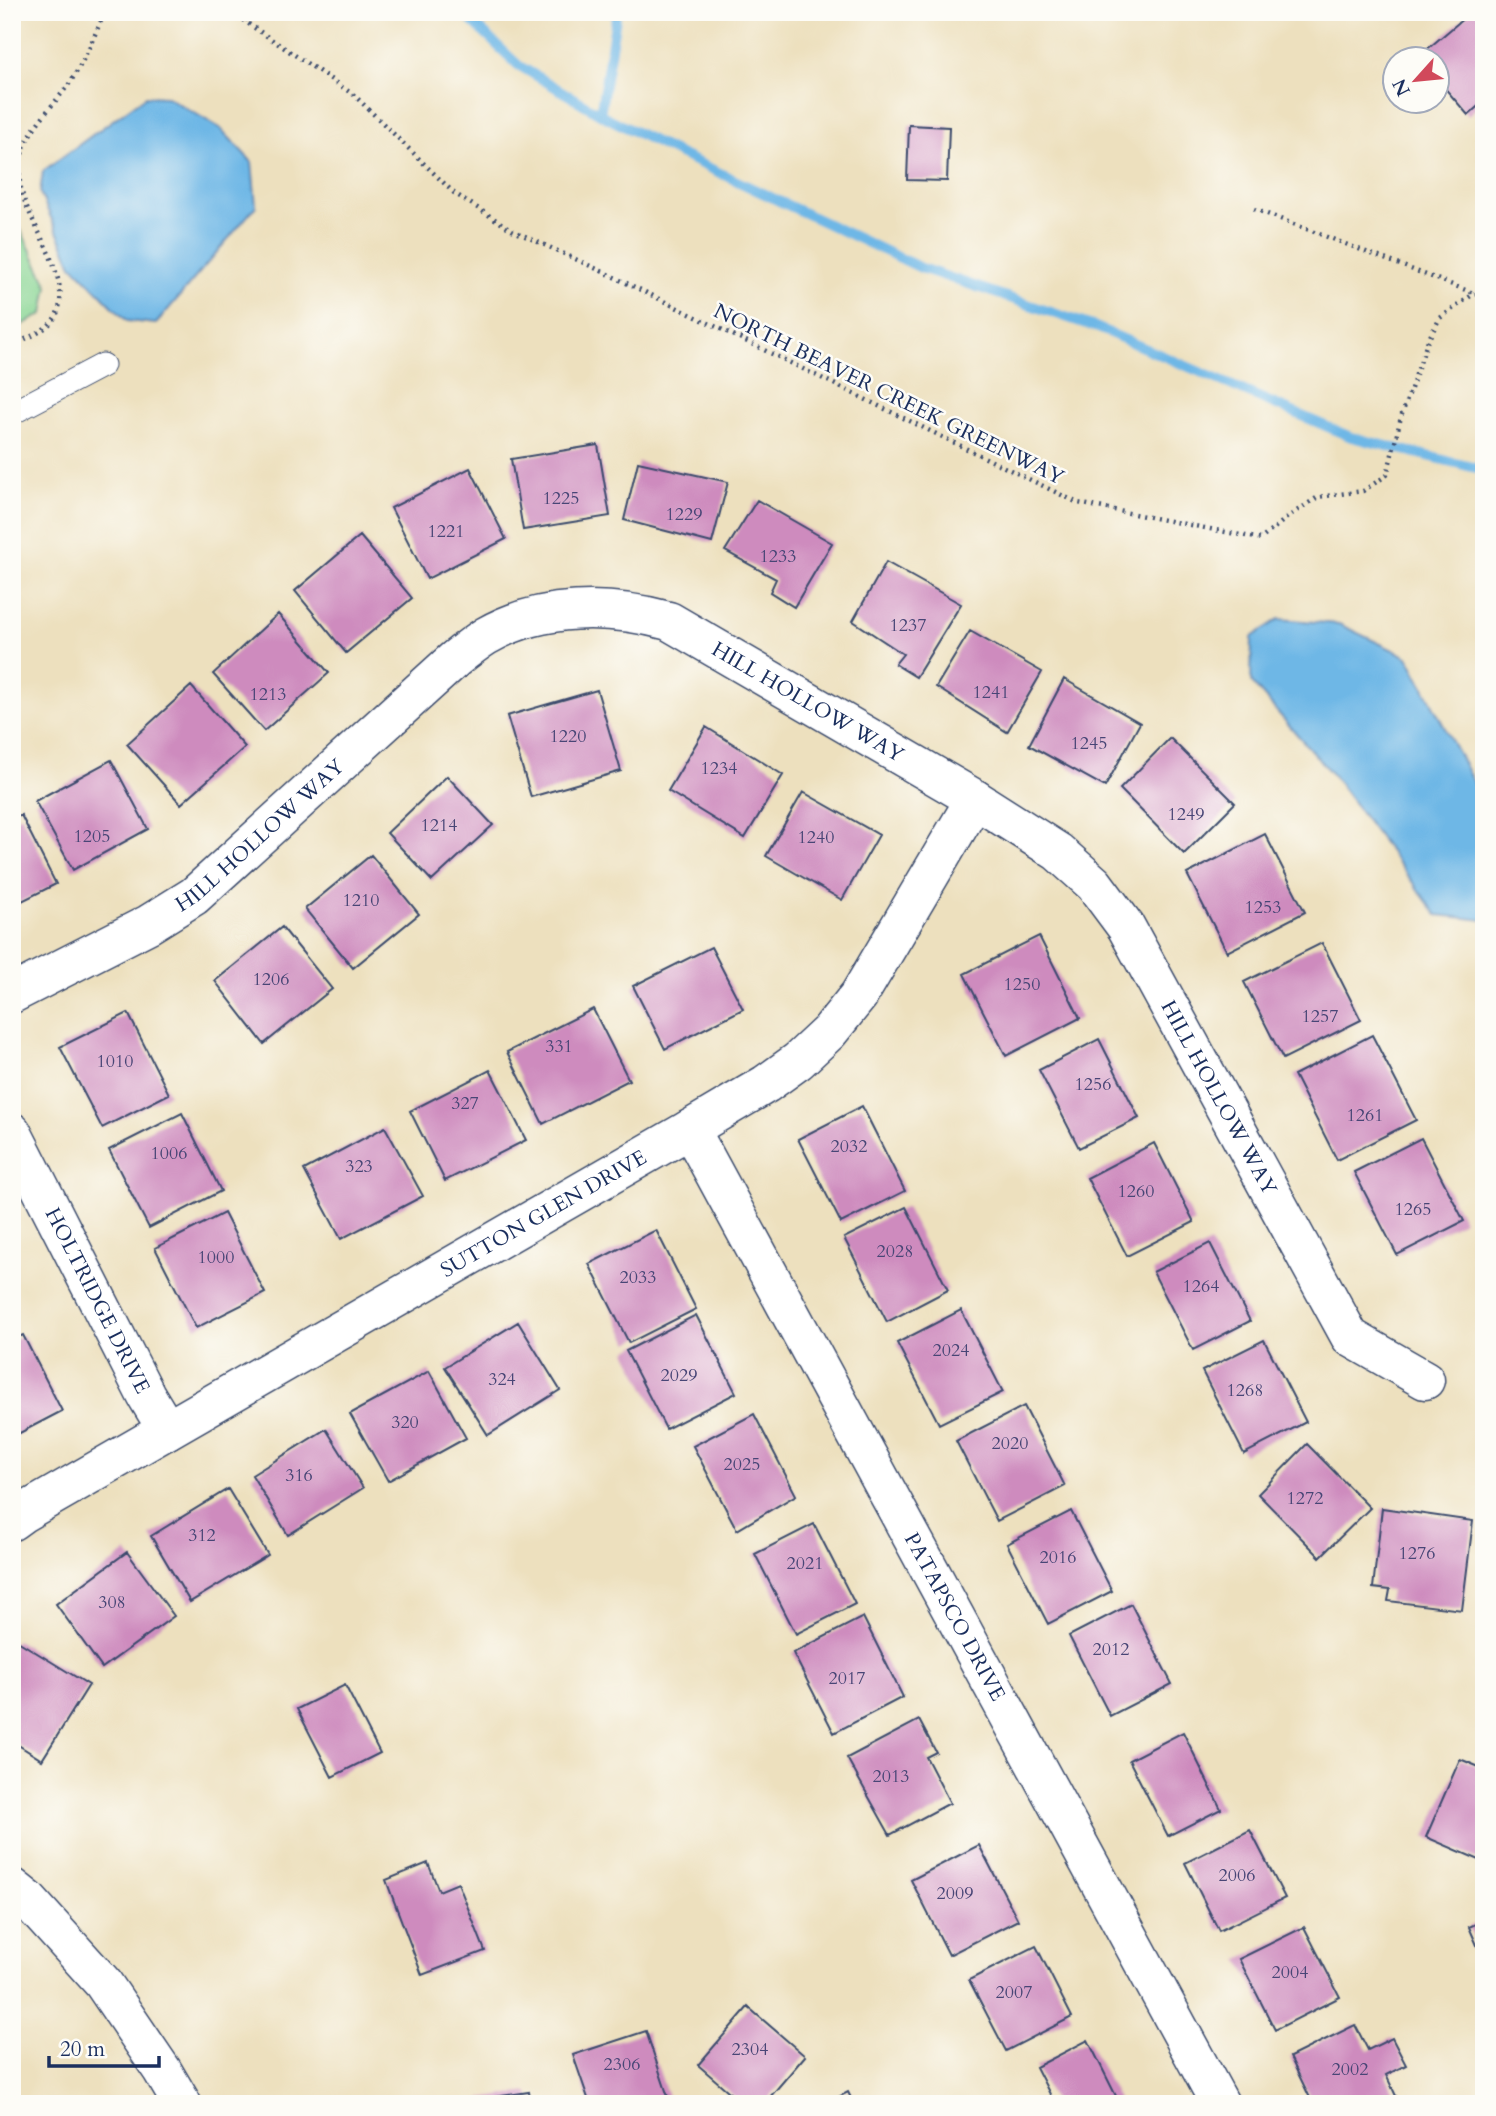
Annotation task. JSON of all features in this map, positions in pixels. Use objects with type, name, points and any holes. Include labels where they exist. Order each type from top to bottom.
[{"type":"street","name":"HILL HOLLOW WAY","points":[[12,994],[149,924],[194,896],[456,659],[485,637],[538,615],[599,610],[635,612],[669,621],[975,799],[1058,852],[1094,884],[1126,927],[1350,1337],[1425,1380]]},
{"type":"street","name":"SUTTON GLEN DRIVE","points":[[12,1521],[690,1129],[787,1069],[829,1032],[859,995],[975,799]]},
{"type":"street","name":"PATAPSCO DRIVE","points":[[690,1129],[1220,2104]]},
{"type":"street","name":"HOLTRIDGE DRIVE","points":[[12,1132],[146,1395],[167,1430]]},
{"type":"street","points":[[12,1887],[27,1899],[103,1983],[182,2104]]},
{"type":"lane","points":[[12,413],[103,365]]},
{"type":"path","points":[[12,345],[47,327],[57,314],[62,296],[58,276],[23,197],[19,174],[22,152],[71,81],[105,12]]},
{"type":"path","name":"NORTH BEAVER CREEK GREENWAY","points":[[231,12],[354,95],[454,193],[512,230],[1078,503],[1261,539],[1318,497],[1363,491],[1387,474],[1401,417],[1428,340],[1440,318],[1475,293]]},
{"type":"path","points":[[245,21],[250,12]]},
{"type":"path","points":[[1254,209],[1484,297]]},
{"type":"green space","points":[[12,212],[48,286],[43,314],[12,330]]},
{"type":"water","points":[[146,96],[167,97],[220,128],[252,162],[256,206],[156,324],[127,321],[72,265],[40,193],[43,171]]},
{"type":"water","points":[[1279,619],[1339,624],[1408,657],[1484,803],[1484,920],[1437,915],[1331,773],[1251,682],[1252,637]]},
{"type":"building","points":[[1471,12],[1484,14],[1484,101],[1468,115],[1450,94],[1450,46],[1431,46]]},
{"type":"building","points":[[909,125],[949,127],[947,181],[907,180]]},
{"type":"building","points":[[598,445],[610,516],[523,530],[511,459]]},
{"type":"building","points":[[638,462],[728,482],[712,543],[624,520]]},
{"type":"building","points":[[470,468],[506,539],[427,579],[391,508]]},
{"type":"building","points":[[757,500],[832,543],[794,607],[770,592],[776,579],[725,551]]},
{"type":"building","points":[[360,536],[412,598],[346,653],[295,591]]},
{"type":"building","points":[[886,562],[961,604],[916,677],[895,664],[903,654],[853,621]]},
{"type":"building","points":[[278,614],[329,673],[264,731],[213,674]]},
{"type":"building","points":[[970,631],[1042,672],[1007,732],[936,687]]},
{"type":"building","points":[[1064,679],[1140,723],[1105,787],[1029,745]]},
{"type":"building","points":[[191,686],[245,747],[181,804],[127,744]]},
{"type":"building","points":[[597,690],[621,771],[531,797],[507,716]]},
{"type":"building","points":[[706,727],[783,775],[745,838],[668,791]]},
{"type":"building","points":[[1170,738],[1235,803],[1184,854],[1120,789]]},
{"type":"building","points":[[111,760],[148,829],[73,870],[35,801]]},
{"type":"building","points":[[447,776],[493,825],[432,881],[387,833]]},
{"type":"building","points":[[803,792],[879,835],[842,900],[766,856]]},
{"type":"building","points":[[21,815],[56,884],[12,906],[12,820]]},
{"type":"building","points":[[1265,834],[1305,912],[1227,952],[1187,874]]},
{"type":"building","points":[[371,855],[419,914],[353,968],[305,909]]},
{"type":"building","points":[[282,927],[332,989],[264,1044],[215,981]]},
{"type":"building","points":[[1039,936],[1080,1018],[1006,1056],[964,974]]},
{"type":"building","points":[[1322,943],[1361,1020],[1283,1059],[1244,982]]},
{"type":"building","points":[[711,947],[743,1009],[665,1049],[633,986]]},
{"type":"building","points":[[593,1009],[629,1080],[543,1124],[507,1052]]},
{"type":"building","points":[[128,1013],[169,1094],[102,1128],[60,1047]]},
{"type":"building","points":[[1372,1035],[1416,1120],[1337,1160],[1294,1075]]},
{"type":"building","points":[[1099,1039],[1139,1118],[1079,1148],[1039,1070]]},
{"type":"building","points":[[490,1070],[526,1140],[445,1181],[410,1111]]},
{"type":"building","points":[[862,1106],[905,1191],[841,1223],[798,1139]]},
{"type":"building","points":[[182,1113],[221,1191],[149,1228],[109,1150]]},
{"type":"building","points":[[385,1127],[423,1196],[341,1239],[304,1170]]},
{"type":"building","points":[[1421,1138],[1464,1221],[1397,1255],[1354,1172]]},
{"type":"building","points":[[1154,1143],[1194,1222],[1127,1256],[1087,1178]]},
{"type":"building","points":[[906,1207],[948,1290],[887,1322],[844,1238]]},
{"type":"building","points":[[224,1213],[265,1293],[196,1328],[155,1248]]},
{"type":"building","points":[[656,1230],[696,1309],[629,1343],[589,1264]]},
{"type":"building","points":[[1210,1243],[1250,1321],[1193,1350],[1153,1272]]},
{"type":"building","points":[[961,1310],[1003,1392],[939,1424],[897,1343]]},
{"type":"building","points":[[696,1315],[736,1393],[666,1429],[626,1351]]},
{"type":"building","points":[[518,1322],[560,1390],[488,1435],[445,1367]]},
{"type":"building","points":[[23,1335],[62,1411],[12,1437],[12,1340]]},
{"type":"building","points":[[1264,1340],[1306,1422],[1244,1454],[1202,1371]]},
{"type":"building","points":[[429,1371],[466,1438],[388,1481],[350,1414]]},
{"type":"building","points":[[1024,1406],[1065,1486],[997,1521],[956,1441]]},
{"type":"building","points":[[754,1414],[796,1495],[737,1530],[693,1446]]},
{"type":"building","points":[[326,1429],[363,1488],[288,1535],[252,1475]]},
{"type":"building","points":[[1307,1444],[1370,1508],[1320,1557],[1258,1494]]},
{"type":"building","points":[[228,1489],[268,1555],[190,1602],[151,1536]]},
{"type":"building","points":[[1382,1508],[1473,1521],[1462,1610],[1388,1601],[1390,1590],[1373,1588]]},
{"type":"building","points":[[1071,1511],[1112,1591],[1048,1624],[1007,1544]]},
{"type":"building","points":[[814,1524],[855,1604],[796,1634],[755,1554]]},
{"type":"building","points":[[127,1552],[174,1616],[102,1668],[56,1604]]},
{"type":"building","points":[[1131,1604],[1172,1684],[1110,1716],[1069,1636]]},
{"type":"building","points":[[863,1617],[903,1697],[834,1733],[793,1653]]},
{"type":"building","points":[[16,1640],[89,1685],[42,1760],[12,1741],[12,1645]]},
{"type":"building","points":[[345,1685],[380,1753],[332,1777],[297,1709]]},
{"type":"building","points":[[919,1720],[936,1752],[926,1757],[950,1803],[890,1835],[847,1758]]},
{"type":"building","points":[[1183,1732],[1221,1809],[1168,1836],[1129,1760]]},
{"type":"building","points":[[1460,1759],[1484,1769],[1484,1862],[1426,1837]]},
{"type":"building","points":[[1250,1830],[1285,1898],[1219,1931],[1185,1863]]},
{"type":"building","points":[[979,1845],[1018,1920],[949,1955],[911,1880]]},
{"type":"building","points":[[428,1863],[439,1891],[458,1883],[485,1951],[422,1975],[386,1880]]},
{"type":"building","points":[[1484,1920],[1484,1961],[1469,1927]]},
{"type":"building","points":[[1304,1927],[1340,1997],[1275,2030],[1239,1959]]},
{"type":"building","points":[[1036,1946],[1072,2017],[1006,2051],[969,1980]]},
{"type":"building","points":[[748,2007],[805,2056],[764,2104],[743,2104],[698,2065]]},
{"type":"building","points":[[1355,2025],[1368,2050],[1392,2038],[1406,2065],[1386,2075],[1397,2098],[1385,2104],[1313,2104],[1290,2057]]},
{"type":"building","points":[[646,2031],[668,2097],[649,2104],[590,2104],[573,2055]]},
{"type":"building","points":[[1088,2040],[1120,2104],[1055,2104],[1036,2067]]},
{"type":"building","points":[[529,2092],[531,2104],[460,2104],[460,2102]]},
{"type":"building","points":[[848,2092],[854,2104],[825,2104]]},
{"type":"waterway","points":[[462,12],[518,65],[600,114],[921,268],[1098,328],[1351,437],[1484,470]]},
{"type":"waterway","points":[[600,114],[617,12]]}]
